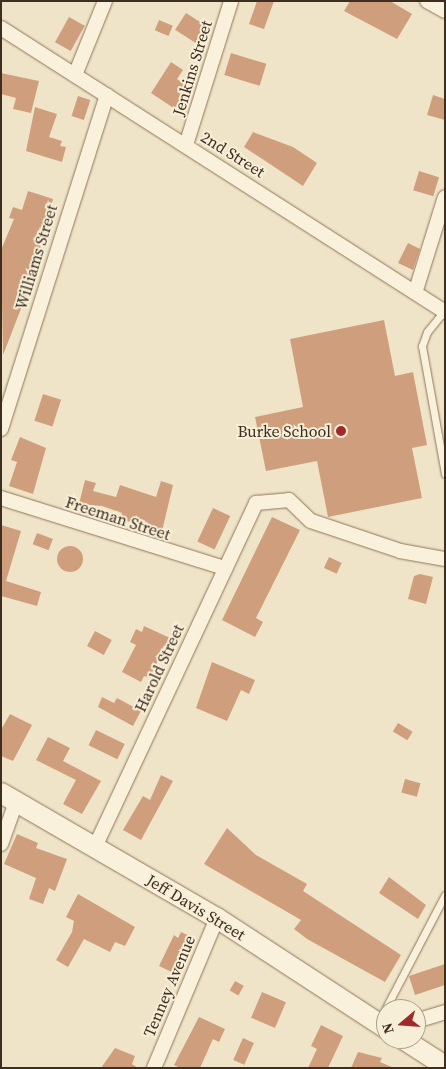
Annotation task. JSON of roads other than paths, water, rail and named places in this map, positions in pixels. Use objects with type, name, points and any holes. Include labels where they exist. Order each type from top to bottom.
[{"type":"street","points":[[75,75],[105,1]]},
{"type":"street","name":"Jenkins Street","points":[[186,145],[231,1]]},
{"type":"street","points":[[427,1],[445,11]]},
{"type":"street","name":"2nd Street","points":[[1,28],[416,290],[444,312]]},
{"type":"street","name":"Williams Street","points":[[1,429],[108,95]]},
{"type":"street","points":[[416,290],[445,197]]},
{"type":"street","name":"Freeman Street","points":[[1,498],[225,568]]},
{"type":"street","name":"Harold Street","points":[[95,847],[256,503],[289,500],[311,521],[400,551],[445,559]]},
{"type":"street","points":[[1,844],[9,798]]},
{"type":"street","name":"Jeff Davis Street","points":[[9,798],[217,918],[376,1021]]},
{"type":"street","name":"Tenney Avenue","points":[[154,1068],[217,918]]},
{"type":"street","points":[[426,1018],[445,1012]]},
{"type":"street","points":[[419,1049],[445,1066]]},
{"type":"lane","points":[[444,312],[427,332],[422,346],[445,474]]},
{"type":"lane","points":[[395,999],[445,895]]},
{"type":"place","name":"Burke School","points":[[341,431]]}]
